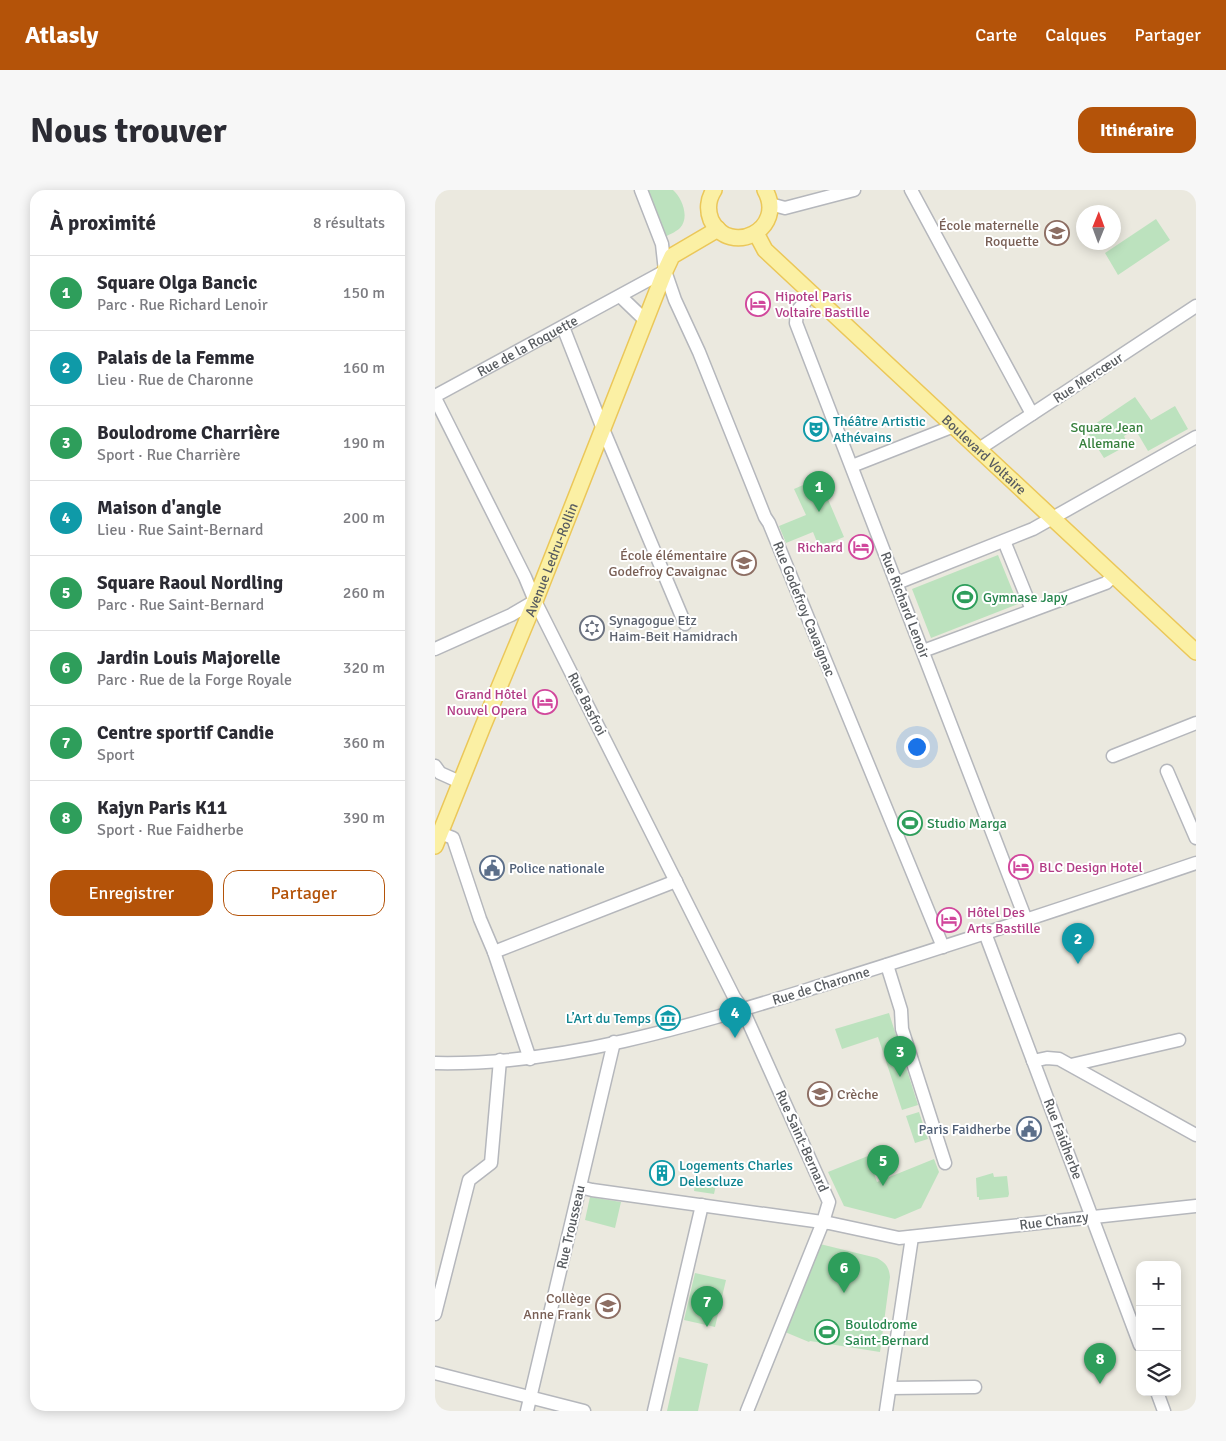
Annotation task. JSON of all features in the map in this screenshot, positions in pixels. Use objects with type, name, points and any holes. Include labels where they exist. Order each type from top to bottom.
[{"type":"main road","points":[[709,192],[709,212],[712,221],[718,229],[736,238],[756,233],[768,220],[768,197]]},
{"type":"main road","name":"Rue de la Roquette","points":[[665,271],[672,256],[718,229]]},
{"type":"main road","name":"Boulevard Voltaire","points":[[756,233],[765,250],[1194,647]]},
{"type":"main road","name":"Avenue Ledru-Rollin","points":[[438,840],[535,601],[561,530],[665,271]]},
{"type":"street","name":"Rue Godefroy Cavaignac","points":[[641,190],[662,244],[665,271],[675,300],[699,352],[765,517],[943,947]]},
{"type":"street","points":[[911,190],[1032,414]]},
{"type":"street","points":[[768,197],[785,208],[846,191]]},
{"type":"street","name":"Rue de la Roquette","points":[[435,397],[665,271]]},
{"type":"street","name":"Rue Richard Lenoir","points":[[813,293],[797,311],[796,322],[1026,920]]},
{"type":"street","points":[[620,296],[646,321]]},
{"type":"street","name":"Rue Mercœur","points":[[979,449],[1196,306]]},
{"type":"street","points":[[563,327],[685,624]]},
{"type":"street","name":"Rue Basfroi","points":[[435,397],[525,577],[535,601],[734,997],[743,1010]]},
{"type":"street","points":[[852,466],[954,426]]},
{"type":"street","points":[[897,583],[1033,529],[1196,437]]},
{"type":"street","points":[[1004,541],[1032,610]]},
{"type":"street","points":[[923,651],[1106,583],[1114,575]]},
{"type":"street","points":[[435,649],[511,615],[535,601]]},
{"type":"street","points":[[1113,756],[1196,723]]},
{"type":"street","points":[[435,766],[440,773],[460,782]]},
{"type":"street","points":[[1167,771],[1196,838]]},
{"type":"street","points":[[438,840],[453,838],[530,1059]]},
{"type":"street","name":"Rue de Charonne","points":[[435,1063],[530,1059],[671,1030],[743,1010],[985,934],[1196,863]]},
{"type":"street","points":[[494,952],[676,881]]},
{"type":"street","name":"Rue Faidherbe","points":[[985,934],[1136,1334]]},
{"type":"street","points":[[887,965],[901,1010],[902,1029],[945,1162]]},
{"type":"street","name":"Rue Saint-Bernard","points":[[743,1010],[829,1202],[823,1222],[747,1411]]},
{"type":"street","points":[[1071,1065],[1179,1040]]},
{"type":"street","name":"Rue Trousseau","points":[[527,1411],[615,1042]]},
{"type":"street","points":[[1033,1061],[1047,1058],[1059,1059],[1196,1135]]},
{"type":"street","points":[[435,1314],[469,1180],[491,1163],[500,1060]]},
{"type":"street","points":[[580,1187],[823,1222],[891,1237],[912,1237],[886,1411]]},
{"type":"street","points":[[654,1411],[702,1204]]},
{"type":"street","name":"Rue Chanzy","points":[[912,1237],[1196,1206]]},
{"type":"street","points":[[435,1373],[584,1411]]},
{"type":"street","points":[[890,1388],[975,1387]]},
{"type":"street","points":[[1159,1396],[1165,1411]]},
{"type":"green space","points":[[643,190],[673,190],[682,203],[685,213],[683,224],[680,228],[663,238]]},
{"type":"green space","points":[[1156,219],[1170,240],[1118,275],[1105,253],[1110,250],[1121,250],[1121,242]]},
{"type":"green space","name":"Square Jean Allemane","points":[[1135,397],[1151,420],[1175,406],[1188,429],[1148,451],[1135,429],[1124,436],[1128,445],[1104,458],[1086,430]]},
{"type":"green space","points":[[819,478],[844,537],[819,547],[813,532],[786,543],[779,526],[806,515],[794,489]]},
{"type":"green space","name":"Gymnase Japy","points":[[998,555],[1018,604],[931,638],[912,589]]},
{"type":"green space","points":[[889,1013],[918,1105],[902,1110],[878,1037],[842,1049],[835,1029]]},
{"type":"green space","points":[[919,1112],[928,1139],[915,1143],[906,1116]]},
{"type":"green space","points":[[868,1156],[877,1182],[934,1159],[939,1172],[921,1208],[895,1219],[844,1206],[828,1172]]},
{"type":"green space","points":[[993,1173],[994,1177],[1007,1176],[1008,1197],[979,1200],[979,1197],[977,1197],[976,1178]]},
{"type":"green space","points":[[686,1181],[716,1185],[714,1194],[694,1191],[695,1185],[686,1183]]},
{"type":"green space","points":[[590,1197],[621,1202],[615,1228],[585,1220]]},
{"type":"green space","points":[[820,1244],[877,1258],[888,1268],[890,1277],[880,1352],[809,1342],[785,1332]]},
{"type":"green space","points":[[695,1273],[726,1280],[715,1327],[684,1320]]},
{"type":"green space","points":[[679,1357],[708,1364],[698,1411],[667,1411]]},
{"type":"place","name":"École maternelle Roquette","points":[[1057,233]]},
{"type":"place","name":"Hipotel Paris Voltaire Bastille","points":[[758,304]]},
{"type":"place","name":"Théâtre Artistic Athévains","points":[[816,429]]},
{"type":"place","name":"Square Olga Bancic","points":[[819,512]]},
{"type":"place","name":"Richard","points":[[861,547]]},
{"type":"place","name":"École élémentaire Godefroy Cavaignac","points":[[744,563]]},
{"type":"place","name":"Gymnase Japy","points":[[965,597]]},
{"type":"place","name":"Synagogue Etz Haim-Beit Hamidrach","points":[[592,628]]},
{"type":"place","name":"Grand Hôtel Nouvel Opera","points":[[545,702]]},
{"type":"place","name":"Studio Marga","points":[[910,823]]},
{"type":"place","name":"BLC Design Hotel","points":[[1021,867]]},
{"type":"place","name":"Police nationale","points":[[492,868]]},
{"type":"place","name":"Hôtel Des Arts Bastille","points":[[949,920]]},
{"type":"place","name":"Palais de la Femme","points":[[1078,964]]},
{"type":"place","name":"L’Art du Temps","points":[[668,1018]]},
{"type":"place","name":"Maison d'angle","points":[[735,1038]]},
{"type":"place","name":"Boulodrome Charrière","points":[[900,1077]]},
{"type":"place","name":"Crèche","points":[[820,1094]]},
{"type":"place","name":"Paris Faidherbe","points":[[1029,1129]]},
{"type":"place","name":"Logements Charles Delescluze","points":[[662,1173]]},
{"type":"place","name":"Square Raoul Nordling","points":[[883,1186]]},
{"type":"place","name":"Jardin Louis Majorelle","points":[[844,1293]]},
{"type":"place","name":"Collège Anne Frank","points":[[608,1306]]},
{"type":"place","name":"Centre sportif Candie","points":[[707,1327]]},
{"type":"place","name":"Boulodrome Saint-Bernard","points":[[827,1332]]},
{"type":"place","name":"Kajyn Paris K11","points":[[1100,1384]]}]
